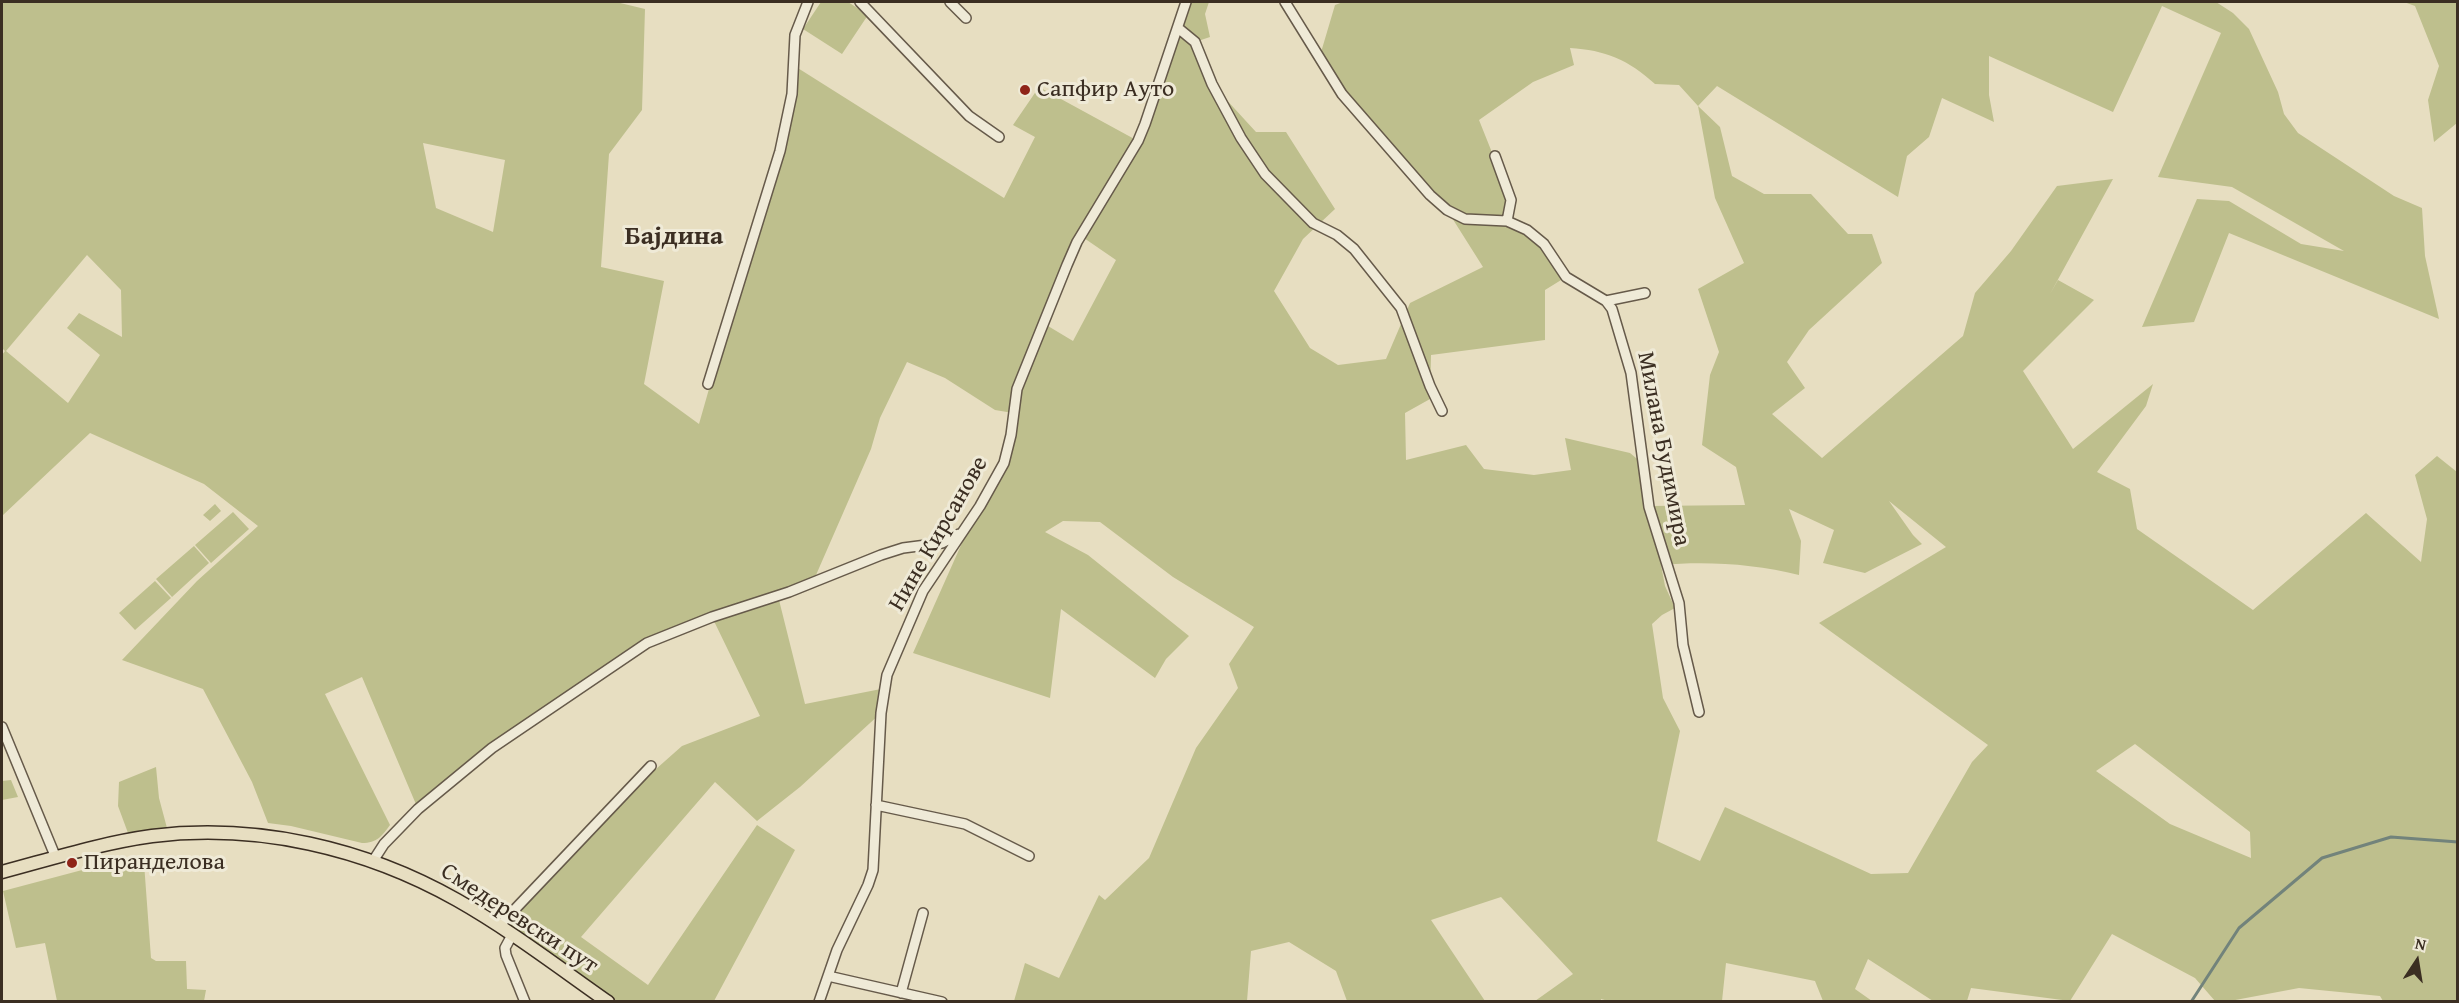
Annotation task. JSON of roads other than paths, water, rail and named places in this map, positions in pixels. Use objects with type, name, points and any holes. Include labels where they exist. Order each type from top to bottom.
[{"type":"main road","name":"Смедеревски пут","points":[[2,872],[149,837],[216,833],[290,840],[321,846],[373,861],[428,885],[499,926],[608,1002]]},
{"type":"street","points":[[708,384],[780,151],[792,94],[795,35],[808,2]]},
{"type":"street","points":[[860,2],[969,116],[999,136]]},
{"type":"street","points":[[950,2],[966,18]]},
{"type":"street","name":"Нине Кирсанове","points":[[819,1002],[837,950],[871,877],[874,861],[882,704],[887,675],[923,591],[966,529],[1004,464],[1010,442],[1017,389],[1077,242],[1138,141],[1149,116],[1186,2]]},
{"type":"street","points":[[1285,2],[1341,94],[1431,196],[1447,210],[1465,219],[1507,221],[1527,230],[1544,244],[1566,277],[1606,300],[1645,293]]},
{"type":"street","points":[[1178,28],[1195,42],[1212,84],[1236,129],[1265,174],[1313,223],[1337,235],[1354,249],[1401,308],[1430,386],[1442,411]]},
{"type":"street","points":[[1495,156],[1511,200],[1507,221]]},
{"type":"street","name":"Милана Будимира","points":[[1606,300],[1621,334],[1631,373],[1649,507],[1679,603],[1683,645],[1699,712]]},
{"type":"street","points":[[373,861],[384,843],[418,809],[484,754],[647,643],[702,620],[789,592],[881,555],[952,539],[966,529]]},
{"type":"street","points":[[2,727],[56,858]]},
{"type":"street","points":[[499,926],[651,766]]},
{"type":"street","points":[[876,805],[965,824],[1029,856]]},
{"type":"street","points":[[901,993],[923,914]]},
{"type":"street","points":[[512,935],[505,948],[506,955],[525,1002]]},
{"type":"street","points":[[828,976],[942,1002]]},
{"type":"waterway","points":[[2191,1002],[2239,928],[2322,858],[2391,837],[2458,842]]},
{"type":"place","name":"Сапфир Ауто","points":[[1025,90]]},
{"type":"place","name":"Пиранделова","points":[[72,863]]},
{"type":"district","name":"Бајдина","points":[[674,237]]}]
